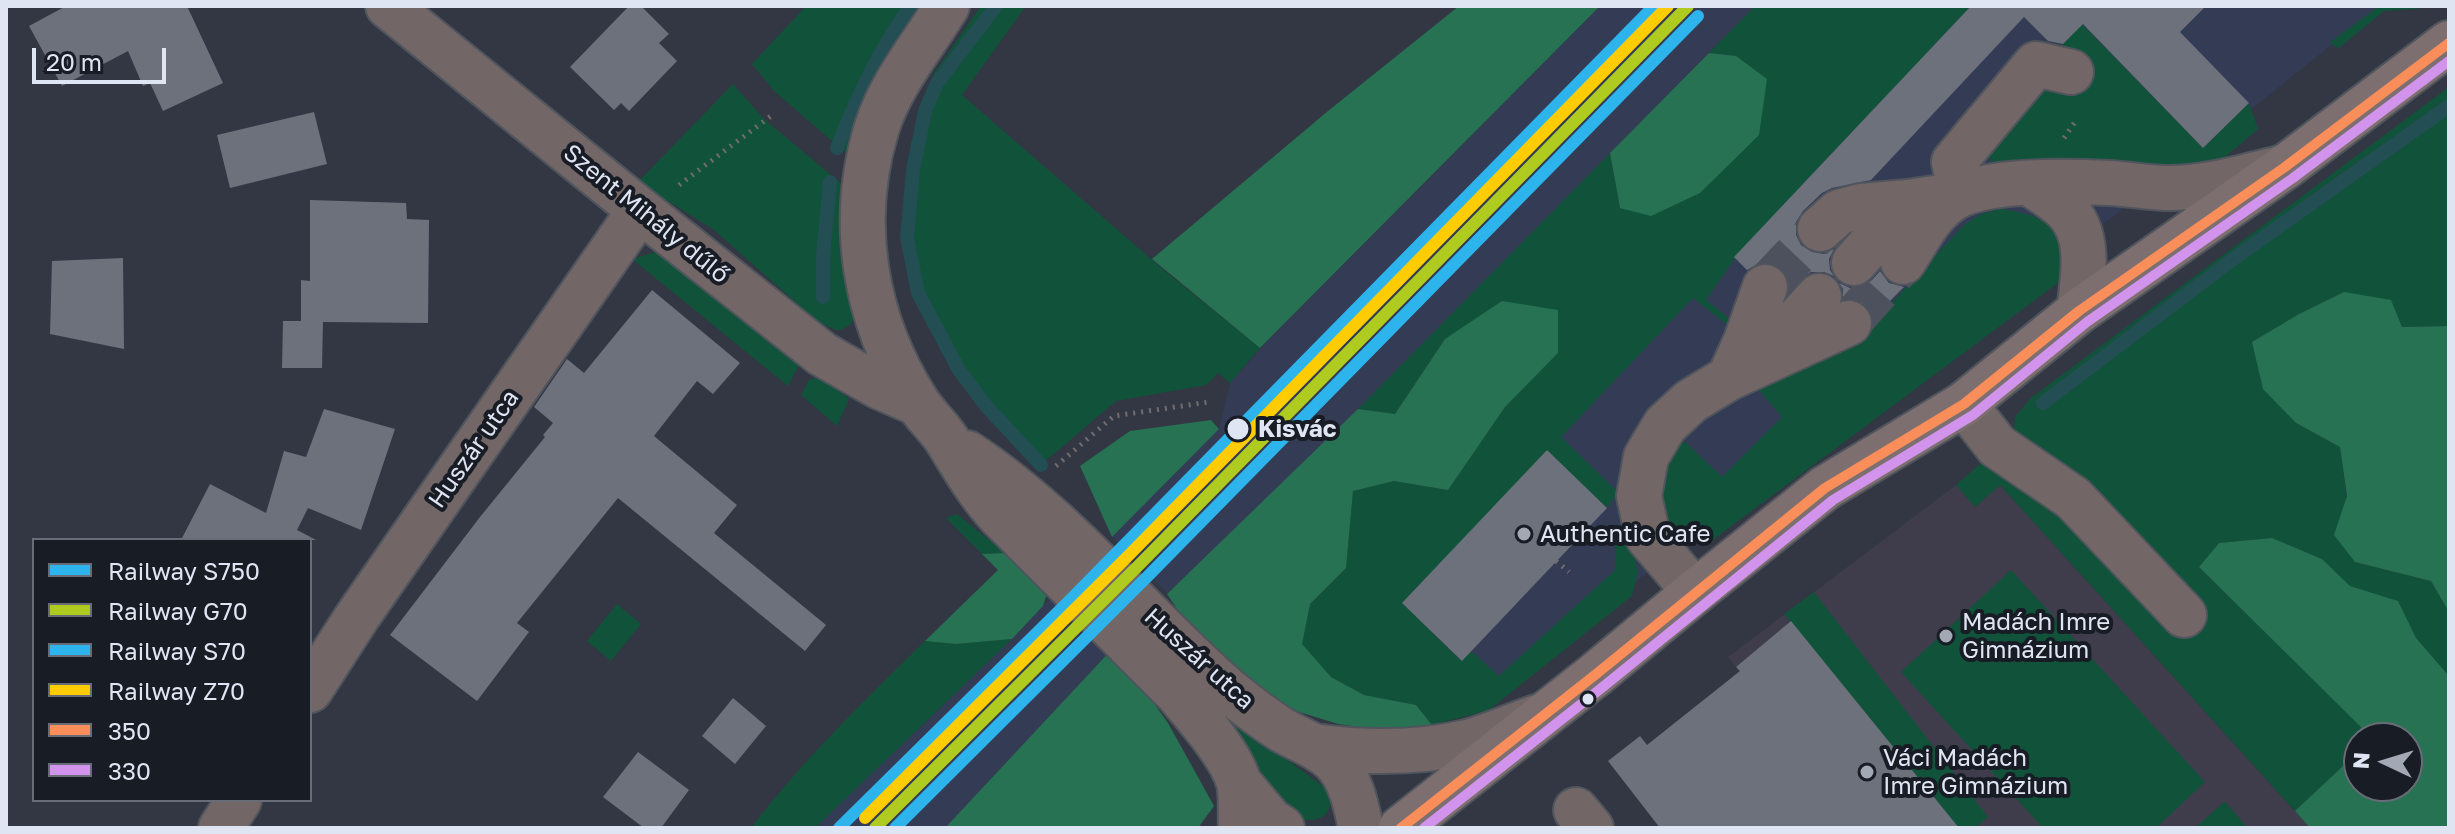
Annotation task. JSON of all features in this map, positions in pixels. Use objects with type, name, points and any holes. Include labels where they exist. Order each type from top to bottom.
[{"type":"main road","points":[[1401,828],[1825,488],[1964,404],[2079,311],[2285,167],[2449,43]]},
{"type":"street","name":"Szent Mihály dűlő","points":[[388,6],[822,354],[878,386],[917,403]]},
{"type":"street","name":"Huszár utca","points":[[947,6],[901,76],[878,125],[865,175],[863,259],[870,295],[893,360],[917,403],[946,439],[979,492],[1178,694],[1224,753],[1239,783],[1270,820],[1282,828]]},
{"type":"street","points":[[1961,194],[1954,162],[2036,64],[2071,72]]},
{"type":"street","points":[[1820,229],[1839,212],[1861,206],[1908,202],[1993,187],[2029,183],[2109,183],[2166,188],[2203,185],[2285,167]]},
{"type":"street","points":[[2029,183],[2067,210],[2080,232],[2084,265],[2079,311]]},
{"type":"street","points":[[1903,262],[1935,213],[1961,194]]},
{"type":"street","points":[[1854,263],[1908,202]]},
{"type":"street","name":"Huszár utca","points":[[312,687],[357,617],[640,210]]},
{"type":"street","points":[[1729,378],[1765,287]]},
{"type":"street","points":[[1695,592],[1648,537],[1639,496],[1646,457],[1665,425],[1691,401],[1834,310]]},
{"type":"street","points":[[1964,404],[1997,446],[2073,498],[2184,615]]},
{"type":"street","name":"Huszár utca","points":[[946,439],[1026,495],[1241,700],[1283,731],[1334,761],[1347,781],[1361,828]]},
{"type":"street","name":"Huszár utca","points":[[1313,746],[1352,751],[1425,749],[1468,742],[1546,713]]},
{"type":"street","name":"Huszár utca","points":[[1239,783],[1241,828]]},
{"type":"street","points":[[221,828],[238,802]]},
{"type":"path","points":[[682,182],[771,116]]},
{"type":"path","points":[[1054,468],[1114,416],[1209,402]]},
{"type":"path","points":[[1556,561],[1569,572]]},
{"type":"shaded area","points":[[1600,6],[1755,6],[1225,544],[1167,593],[1112,537],[1219,429],[1230,383],[1260,349]]},
{"type":"shaded area","points":[[1971,6],[2380,6],[2203,148],[1491,692],[1402,603]]},
{"type":"shaded area","name":"Madách Imre Gimnázium","points":[[1956,485],[1975,507],[2000,485],[2310,828],[1865,828],[1728,657]]},
{"type":"shaded area","points":[[1058,590],[1114,647],[945,828],[815,828],[1012,639]]},
{"type":"green space","points":[[806,6],[919,6],[885,59],[858,128],[853,159],[774,91],[752,64]]},
{"type":"green space","points":[[981,6],[1026,6],[962,95],[1166,272],[1260,348],[1230,383],[1218,373],[1206,385],[1116,401],[1041,465],[987,407],[959,370],[918,293],[905,233],[913,169],[933,75]]},
{"type":"green space","points":[[1459,6],[1600,6],[1260,348],[1152,259],[1328,111]]},
{"type":"green space","points":[[1755,6],[1971,6],[1740,251],[1706,300],[1730,319],[1726,324],[1693,298],[1561,437],[1618,492],[1607,508],[1547,451],[1402,603],[1461,661],[1471,651],[1499,676],[1615,570],[1616,524],[1628,532],[1638,572],[1632,596],[1489,710],[1432,725],[1416,705],[1364,695],[1331,677],[1301,644],[1310,604],[1346,568],[1353,491],[1394,481],[1448,490],[1505,407],[1558,353],[1445,339],[1395,414],[1358,409],[1610,153],[1620,208],[1736,56],[1709,53]]},
{"type":"green space","points":[[2379,6],[2421,6],[2417,9],[2384,11],[2339,48],[2329,43]]},
{"type":"green space","points":[[2082,24],[2203,148],[2249,103],[2258,129],[2224,158],[2194,170],[1998,166],[1987,157],[1987,143],[2057,50]]},
{"type":"green space","points":[[1709,53],[1736,56],[1767,79],[1759,135],[1700,193],[1651,216],[1620,208],[1610,153]]},
{"type":"green space","points":[[733,84],[764,119],[849,190],[860,308],[850,325],[838,331],[818,322],[714,230],[638,182]]},
{"type":"green space","points":[[2449,87],[2449,326],[2402,327],[2344,292],[2252,342],[2296,423],[2340,447],[2355,562],[2431,581],[2449,612],[2449,676],[2416,638],[2398,601],[2350,586],[2322,559],[2272,538],[2219,543],[2199,567],[2357,722],[2343,722],[2343,766],[2295,811],[2000,485],[1975,507],[1956,485],[2013,435],[2015,417],[2031,398]]},
{"type":"green space","points":[[2000,209],[2034,217],[2060,236],[2067,261],[2059,282],[1710,542],[1691,541],[1682,536],[1668,519],[1660,486],[1664,461],[1681,438],[1722,477],[1782,417],[1758,389],[1860,337],[1964,225],[1981,214]]},
{"type":"green space","points":[[656,252],[691,266],[803,358],[788,386],[632,259]]},
{"type":"green space","points":[[2344,292],[2391,300],[2402,327],[2449,326],[2449,612],[2431,581],[2355,562],[2334,535],[2347,496],[2340,447],[2296,423],[2263,389],[2252,342]]},
{"type":"green space","points":[[1502,301],[1558,310],[1558,353],[1505,407],[1448,490],[1394,481],[1353,491],[1346,568],[1310,604],[1302,644],[1331,677],[1364,695],[1416,705],[1432,725],[1380,730],[1338,724],[1296,711],[1259,690],[1206,652],[1167,594],[1358,409],[1395,414],[1445,339]]},
{"type":"green space","points":[[820,376],[849,399],[837,426],[801,395],[809,380]]},
{"type":"green space","points":[[1211,420],[1219,429],[1112,537],[1080,466],[1130,431]]},
{"type":"green space","points":[[957,514],[1005,553],[982,554],[946,518]]},
{"type":"green space","points":[[2272,538],[2322,559],[2350,586],[2398,601],[2416,638],[2449,676],[2449,828],[2310,828],[2295,811],[2343,766],[2343,802],[2423,802],[2423,722],[2356,722],[2199,567],[2219,543]]},
{"type":"green space","points":[[1005,553],[1049,587],[1043,606],[1012,639],[956,644],[925,641],[998,570],[982,554]]},
{"type":"green space","points":[[2011,570],[2205,782],[2156,828],[2043,828],[1901,672]]},
{"type":"green space","points":[[1814,592],[1988,817],[1975,828],[1948,828],[1954,822],[1784,614]]},
{"type":"green space","points":[[617,604],[641,624],[611,661],[587,641]]},
{"type":"green space","points":[[1139,622],[1266,744],[1324,787],[1330,806],[1323,817],[1308,820],[1289,815]]},
{"type":"green space","points":[[1012,639],[815,828],[751,828],[812,755],[925,641],[956,644]]},
{"type":"green space","points":[[1114,647],[1168,723],[1214,806],[1198,828],[945,828]]},
{"type":"green space","points":[[2224,802],[2248,828],[2195,828]]},
{"type":"building","points":[[66,6],[187,6],[223,83],[163,111],[150,83],[143,86],[128,51],[62,86],[29,26]]},
{"type":"building","points":[[629,6],[641,6],[669,34],[659,43],[677,61],[629,111],[621,103],[614,110],[570,67]]},
{"type":"building","points":[[1971,6],[2206,6],[2180,32],[2249,103],[2203,148],[2083,24],[2063,44],[2048,41],[2024,17],[1871,180],[1832,188],[1803,211],[1796,222],[1796,235],[1801,245],[1812,252],[1824,254],[1834,249],[1829,259],[1834,276],[1811,272],[1789,292],[1784,271],[1774,264],[1760,263],[1747,270],[1734,257]]},
{"type":"building","points":[[314,112],[327,164],[230,188],[217,135]]},
{"type":"building","points":[[310,200],[406,203],[407,219],[429,220],[428,323],[323,322],[322,368],[282,368],[283,321],[301,321],[301,280],[310,281]]},
{"type":"building","points":[[123,258],[124,349],[50,334],[52,261]]},
{"type":"building","points":[[1880,271],[1889,283],[1904,287],[1873,318],[1863,302],[1843,299],[1843,289],[1839,283],[1850,288],[1861,287]]},
{"type":"building","points":[[652,290],[740,363],[713,394],[697,381],[654,436],[737,505],[714,533],[826,625],[805,651],[618,498],[517,623],[529,632],[477,701],[390,635],[545,437],[543,435],[553,423],[534,407],[567,359],[584,373]]},
{"type":"building","points":[[324,409],[395,429],[361,530],[308,508],[297,530],[316,540],[182,538],[210,484],[266,513],[284,451],[306,457]]},
{"type":"building","name":"Authentic Cafe","points":[[1547,450],[1607,508],[1462,661],[1402,603]]},
{"type":"building","points":[[1791,621],[1959,828],[1660,828],[1608,761],[1640,736],[1647,745],[1740,671],[1736,667]]},
{"type":"building","points":[[733,698],[766,726],[735,764],[702,736]]},
{"type":"building","points":[[638,752],[689,790],[661,828],[644,828],[603,797]]},
{"type":"waterway","points":[[837,148],[869,75],[911,6]]},
{"type":"waterway","points":[[996,6],[937,83],[925,111],[913,170],[907,238],[918,293],[959,370],[987,407],[1041,465]]},
{"type":"waterway","points":[[2043,403],[2236,257],[2449,106]]},
{"type":"waterway","points":[[823,297],[823,255],[830,182]]},
{"type":"tunnel","points":[[1765,287],[1820,229]]},
{"type":"tunnel","points":[[1849,323],[1903,262]]},
{"type":"rail line","name":"S750","points":[[839,828],[1069,601],[1654,6]]},
{"type":"rail line","name":"Z70","points":[[865,818],[1129,555],[1668,6]]},
{"type":"rail line","name":"G70","points":[[875,828],[1139,565],[1688,6]]},
{"type":"rail line","name":"S70","points":[[895,828],[1149,575],[1698,16]]},
{"type":"transit line","name":"350","points":[[1401,828],[1825,488],[1964,404],[2079,311],[2285,167],[2449,43]]},
{"type":"transit line","name":"330","points":[[1424,828],[1833,500],[1973,415],[2087,322],[2293,178],[2449,61]]},
{"type":"place","name":"Kisvác","points":[[1238,429]]},
{"type":"place","name":"Authentic Cafe","points":[[1524,534]]},
{"type":"place","name":"Madách Imre Gimnázium","points":[[1946,636]]},
{"type":"place","name":"Váci Madách Imre Gimnázium","points":[[1867,772]]}]
